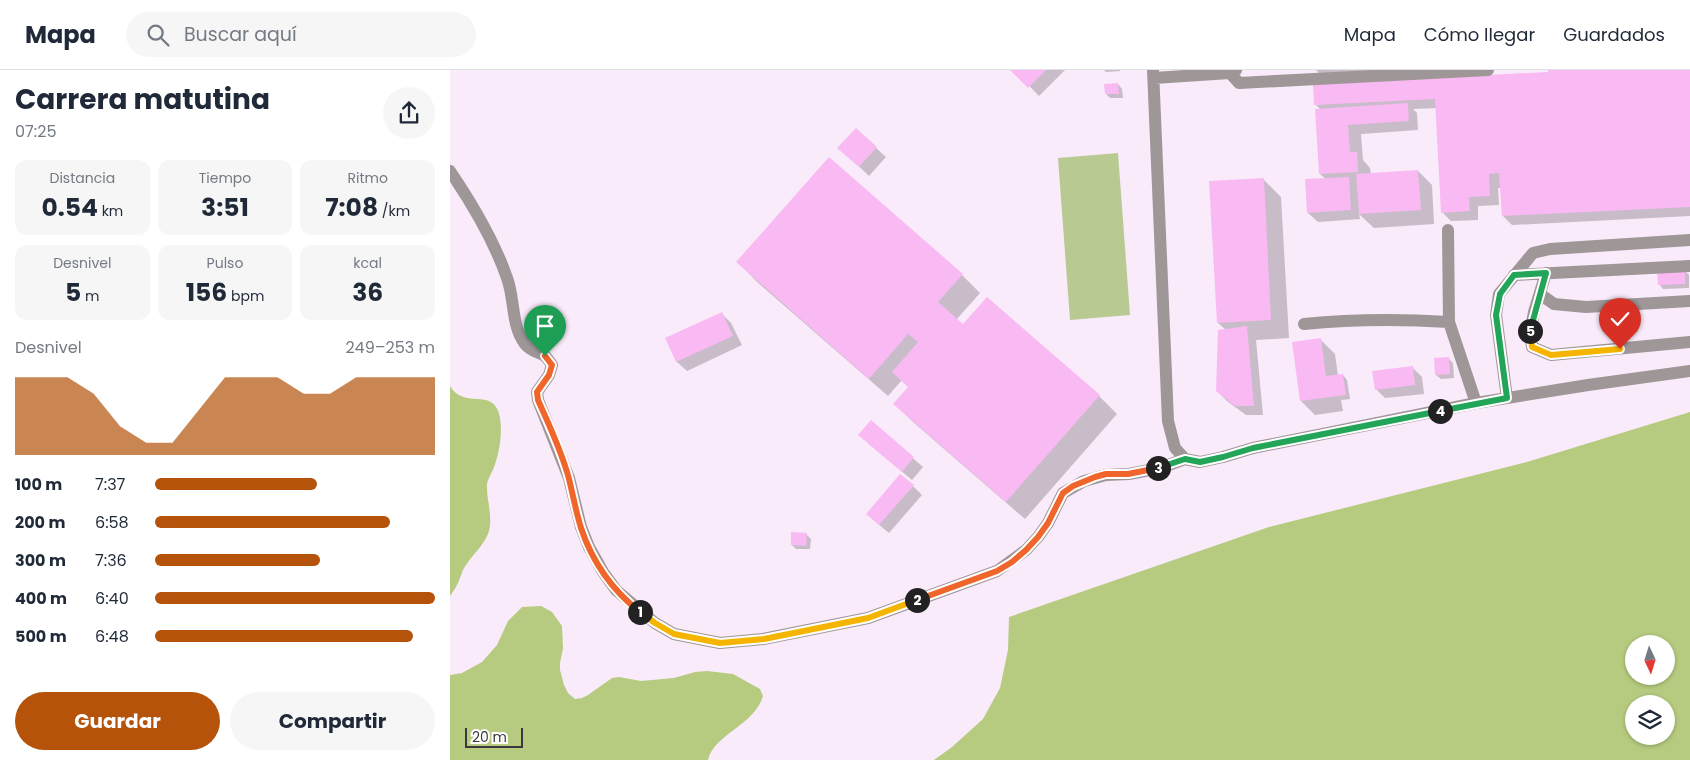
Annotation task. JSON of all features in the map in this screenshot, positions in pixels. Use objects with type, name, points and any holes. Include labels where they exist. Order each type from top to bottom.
[{"type":"lane","points":[[1185,459],[1175,448],[1168,421],[1153,74],[1233,72],[1239,83],[1488,70]]},
{"type":"lane","points":[[450,171],[470,201],[498,255],[508,281],[519,332],[526,345],[535,353],[545,356],[552,365],[549,375],[537,392],[538,400],[569,478],[581,527],[589,547],[603,572],[616,590],[655,623],[674,634],[720,643],[764,639],[868,618],[997,571],[1026,550],[1048,523],[1063,493],[1084,481],[1106,474],[1128,474],[1160,468],[1185,459],[1200,462],[1253,448],[1476,403],[1690,371]]},
{"type":"lane","points":[[1448,230],[1449,322],[1476,403]]},
{"type":"lane","points":[[1507,398],[1496,315],[1500,294],[1533,253],[1550,249],[1690,240]]},
{"type":"lane","points":[[1514,275],[1690,266]]},
{"type":"lane","points":[[1546,273],[1530,333],[1532,347],[1551,355],[1690,342]]},
{"type":"lane","points":[[1540,294],[1554,304],[1586,307],[1690,301]]},
{"type":"lane","points":[[1304,324],[1352,319],[1411,319],[1449,322]]},
{"type":"green space","points":[[1118,153],[1130,315],[1070,320],[1058,158]]},
{"type":"green space","points":[[450,386],[461,396],[487,400],[496,407],[499,413],[501,437],[494,467],[487,484],[490,528],[483,542],[465,567],[450,596]]},
{"type":"green space","points":[[1690,412],[1690,760],[934,760],[952,747],[983,719],[1000,688],[1008,650],[1009,617],[1269,527],[1527,462]]},
{"type":"green space","points":[[541,606],[552,612],[562,626],[563,648],[560,670],[568,693],[575,699],[588,695],[612,678],[619,677],[641,681],[674,678],[695,672],[707,671],[733,674],[760,689],[763,696],[751,715],[718,743],[708,760],[450,760],[450,675],[462,673],[482,662],[497,645],[508,621],[522,607]]},
{"type":"building","points":[[1010,70],[1046,70],[1028,88]]},
{"type":"building","points":[[1548,70],[1690,70],[1690,207],[1502,216],[1499,173],[1489,174],[1490,196],[1469,197],[1470,211],[1441,213],[1435,99],[1314,105],[1313,84],[1548,72]]},
{"type":"building","points":[[1118,83],[1119,94],[1105,94],[1104,84]]},
{"type":"building","points":[[1408,103],[1409,121],[1348,125],[1350,152],[1357,152],[1358,172],[1319,174],[1315,109]]},
{"type":"building","points":[[856,128],[877,147],[859,167],[837,148]]},
{"type":"building","points":[[829,157],[963,274],[938,302],[963,324],[987,297],[1100,395],[1006,502],[893,404],[908,387],[892,372],[918,342],[908,334],[869,379],[736,262]]},
{"type":"building","points":[[1418,170],[1421,210],[1359,214],[1356,174]]},
{"type":"building","points":[[1349,177],[1351,210],[1307,213],[1305,179]]},
{"type":"building","points":[[1264,178],[1271,320],[1217,323],[1209,181]]},
{"type":"building","points":[[1685,269],[1685,284],[1658,285],[1657,270]]},
{"type":"building","points":[[722,312],[733,336],[676,362],[665,338]]},
{"type":"building","points":[[1247,326],[1254,406],[1235,406],[1216,391],[1218,330]]},
{"type":"building","points":[[1321,338],[1326,376],[1343,374],[1346,395],[1300,401],[1292,342]]},
{"type":"building","points":[[1449,357],[1450,374],[1435,375],[1434,358]]},
{"type":"building","points":[[1413,366],[1415,385],[1375,390],[1372,371]]},
{"type":"building","points":[[871,420],[914,457],[902,472],[858,435]]},
{"type":"building","points":[[900,474],[914,485],[879,525],[866,514]]},
{"type":"building","points":[[791,532],[807,533],[806,546],[791,545]]},
{"type":"route","points":[[545,356],[552,365],[549,375],[537,392],[538,400],[569,478],[581,527],[589,547],[603,572],[616,590],[655,623],[674,634],[720,643],[764,639],[868,618],[997,571],[1012,562],[1038,537],[1048,523],[1063,493],[1073,486],[1095,477],[1106,474],[1128,474],[1160,468],[1185,459],[1200,462],[1253,448],[1507,398],[1496,315],[1500,294],[1514,275],[1546,273],[1534,312],[1530,333],[1532,347],[1551,355],[1620,349]]}]
